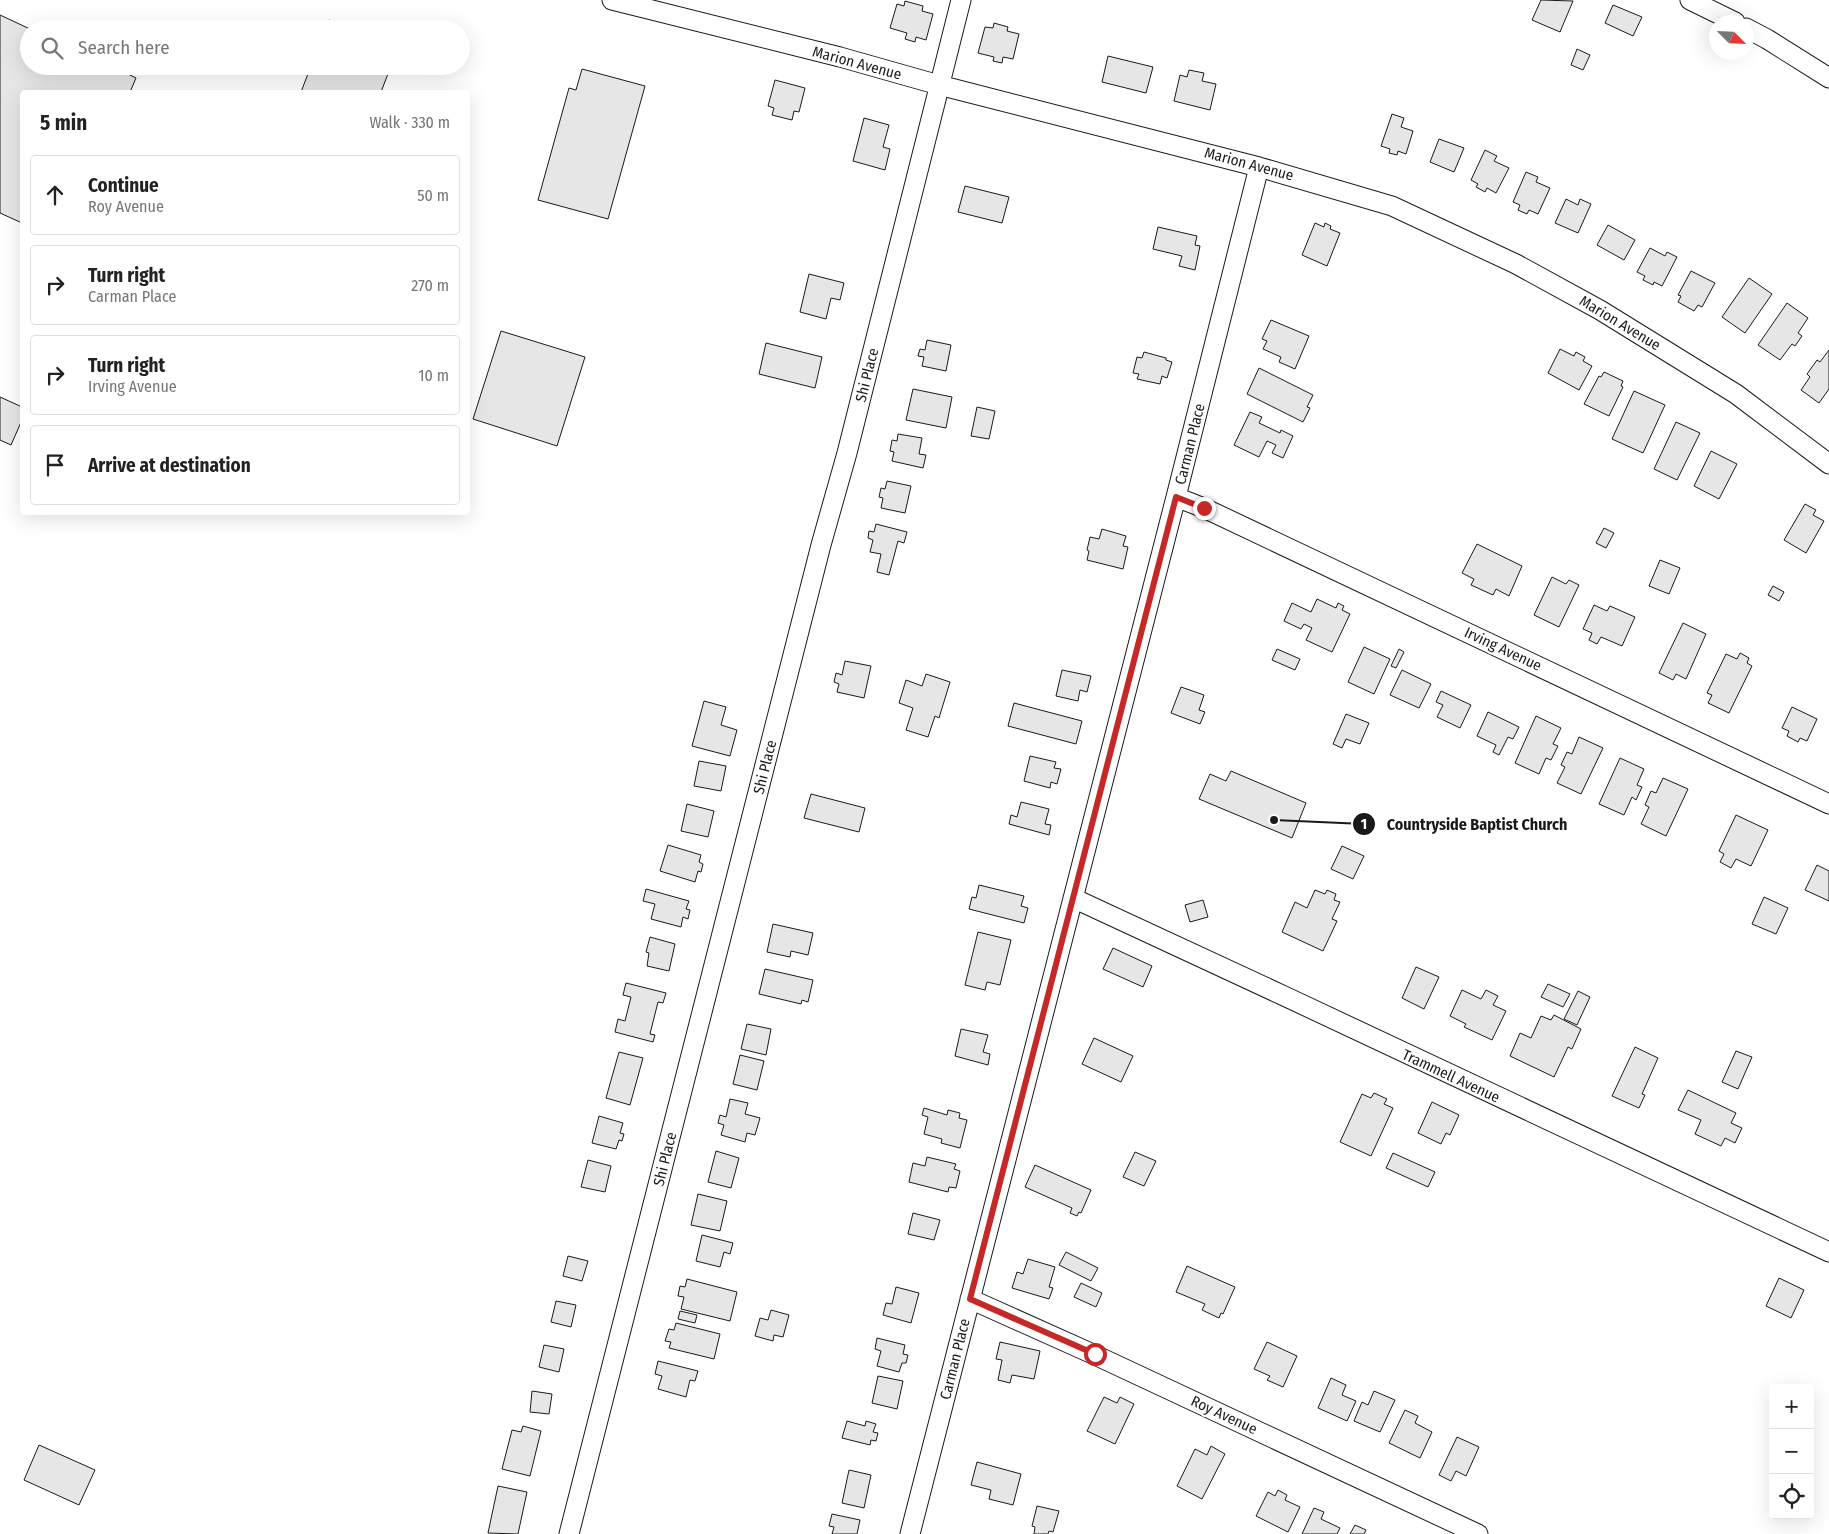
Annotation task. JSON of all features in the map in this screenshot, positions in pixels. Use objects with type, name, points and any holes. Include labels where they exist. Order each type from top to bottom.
[{"type":"street","name":"Marion Avenue","points":[[612,0],[840,58],[939,86],[1259,167],[1392,206],[1516,264],[1600,310],[1736,394],[1829,464]]},
{"type":"street","name":"Shi Place","points":[[569,1534],[961,0]]},
{"type":"street","points":[[1690,0],[1721,15]]},
{"type":"street","points":[[1754,32],[1829,78]]},
{"type":"street","name":"Carman Place","points":[[910,1534],[1259,167]]},
{"type":"street","name":"Irving Avenue","points":[[1176,497],[1204,508],[1829,804]]},
{"type":"street","name":"Trammell Avenue","points":[[1073,898],[1241,975],[1408,1056],[1829,1252]]},
{"type":"street","name":"Roy Avenue","points":[[970,1299],[1095,1354],[1478,1534]]},
{"type":"building","points":[[1541,0],[1573,1],[1560,32],[1532,20]]},
{"type":"building","points":[[905,1],[923,6],[922,11],[933,14],[926,40],[916,37],[915,42],[905,39],[907,33],[890,28],[897,4],[904,6]]},
{"type":"building","points":[[1613,5],[1642,17],[1633,36],[1605,23]]},
{"type":"building","points":[[0,15],[20,24],[20,75],[130,75],[136,78],[131,90],[20,90],[20,222],[0,213]]},
{"type":"building","points":[[994,23],[1008,27],[1007,31],[1019,34],[1013,59],[1003,57],[1002,63],[993,61],[994,57],[978,53],[985,27],[993,28]]},
{"type":"building","points":[[1577,49],[1590,55],[1583,70],[1571,65]]},
{"type":"building","points":[[1108,56],[1153,67],[1146,93],[1102,82]]},
{"type":"building","points":[[582,69],[645,86],[608,219],[538,200],[569,88],[576,90]]},
{"type":"building","points":[[1189,70],[1204,73],[1202,81],[1216,84],[1210,110],[1174,101],[1180,75],[1187,77]]},
{"type":"building","points":[[308,75],[388,75],[382,90],[302,90]]},
{"type":"building","points":[[775,80],[805,88],[799,112],[794,111],[792,120],[772,115],[774,108],[768,106]]},
{"type":"building","points":[[1392,114],[1404,118],[1401,127],[1413,131],[1406,154],[1398,151],[1397,155],[1389,153],[1390,149],[1381,146]]},
{"type":"building","points":[[864,118],[889,125],[883,147],[890,149],[885,170],[853,161]]},
{"type":"building","points":[[1439,139],[1464,148],[1454,172],[1430,162]]},
{"type":"building","points":[[1485,150],[1497,156],[1494,161],[1509,168],[1496,193],[1487,188],[1485,192],[1476,187],[1478,184],[1471,180]]},
{"type":"building","points":[[1526,172],[1538,177],[1536,182],[1550,188],[1538,214],[1529,210],[1527,214],[1518,210],[1520,205],[1513,202]]},
{"type":"building","points":[[965,186],[1009,197],[1002,223],[958,212]]},
{"type":"building","points":[[1566,199],[1578,205],[1580,199],[1591,204],[1578,233],[1555,223]]},
{"type":"building","points":[[1315,223],[1324,227],[1325,223],[1331,226],[1330,229],[1340,233],[1327,266],[1302,255]]},
{"type":"building","points":[[1608,225],[1635,240],[1624,260],[1597,245]]},
{"type":"building","points":[[1158,227],[1197,236],[1195,245],[1200,246],[1195,270],[1179,266],[1182,256],[1153,249]]},
{"type":"building","points":[[1650,248],[1665,256],[1667,252],[1677,257],[1662,286],[1654,282],[1653,285],[1643,280],[1645,276],[1637,272]]},
{"type":"building","points":[[1691,271],[1715,283],[1702,307],[1698,305],[1694,311],[1678,302],[1681,296],[1678,295]]},
{"type":"building","points":[[809,274],[844,283],[840,300],[831,298],[826,319],[800,312]]},
{"type":"building","points":[[1749,278],[1772,294],[1745,333],[1722,317]]},
{"type":"building","points":[[1787,303],[1808,318],[1798,333],[1802,336],[1795,346],[1792,344],[1780,360],[1758,345]]},
{"type":"building","points":[[1271,320],[1309,336],[1295,369],[1279,362],[1281,357],[1263,349],[1267,341],[1262,339]]},
{"type":"building","points":[[501,331],[585,357],[557,446],[473,419]]},
{"type":"building","points":[[927,340],[951,345],[946,371],[922,366],[924,357],[918,356],[920,349],[925,350]]},
{"type":"building","points":[[766,343],[822,357],[815,388],[759,374]]},
{"type":"building","points":[[1560,349],[1574,356],[1576,352],[1585,357],[1583,361],[1592,366],[1579,390],[1548,373]]},
{"type":"building","points":[[1829,350],[1829,389],[1819,403],[1801,390],[1810,377],[1807,374],[1817,360],[1820,362]]},
{"type":"building","points":[[1144,352],[1166,358],[1166,360],[1172,362],[1167,378],[1162,376],[1160,384],[1137,379],[1139,374],[1133,373],[1137,357],[1142,358]]},
{"type":"building","points":[[1259,368],[1313,395],[1307,407],[1310,408],[1303,422],[1247,394]]},
{"type":"building","points":[[1604,372],[1623,381],[1621,386],[1623,387],[1609,416],[1584,404],[1599,376],[1601,377]]},
{"type":"building","points":[[913,389],[952,397],[946,428],[906,420]]},
{"type":"building","points":[[1634,391],[1665,405],[1643,453],[1612,439]]},
{"type":"building","points":[[0,397],[20,406],[20,425],[11,445],[0,440]]},
{"type":"building","points":[[977,407],[995,411],[989,439],[971,436]]},
{"type":"building","points":[[1250,412],[1262,417],[1259,423],[1280,433],[1281,430],[1293,436],[1283,458],[1272,453],[1276,445],[1267,441],[1259,457],[1234,445]]},
{"type":"building","points":[[1676,422],[1700,433],[1677,480],[1654,469]]},
{"type":"building","points":[[898,434],[922,438],[919,454],[926,455],[923,468],[892,461],[894,452],[890,451],[892,440],[897,441]]},
{"type":"building","points":[[1711,451],[1737,464],[1719,499],[1694,486]]},
{"type":"building","points":[[887,481],[911,486],[905,513],[881,508],[883,498],[879,497],[881,488],[885,489]]},
{"type":"building","points":[[1805,504],[1816,510],[1813,515],[1824,521],[1806,553],[1784,540]]},
{"type":"building","points":[[876,524],[907,532],[904,543],[898,541],[889,575],[877,572],[881,554],[870,552],[873,540],[868,538],[869,531],[874,532]]},
{"type":"building","points":[[1604,528],[1614,533],[1606,548],[1596,543]]},
{"type":"building","points":[[1102,529],[1126,536],[1123,546],[1128,547],[1123,569],[1087,560],[1090,537],[1099,539]]},
{"type":"building","points":[[1477,544],[1522,566],[1509,596],[1496,589],[1493,595],[1471,585],[1474,579],[1462,573]]},
{"type":"building","points":[[1660,560],[1680,568],[1669,594],[1649,586]]},
{"type":"building","points":[[1552,577],[1566,584],[1569,580],[1579,585],[1559,627],[1534,615]]},
{"type":"building","points":[[1773,586],[1784,592],[1779,601],[1768,595]]},
{"type":"building","points":[[1317,599],[1336,608],[1338,603],[1344,606],[1342,610],[1350,614],[1332,652],[1306,640],[1312,628],[1304,624],[1301,629],[1284,621],[1292,603],[1311,612]]},
{"type":"building","points":[[1594,605],[1607,611],[1610,606],[1635,617],[1622,646],[1601,637],[1597,644],[1589,640],[1592,633],[1583,629]]},
{"type":"building","points":[[1683,623],[1706,634],[1686,679],[1676,674],[1673,680],[1659,673]]},
{"type":"building","points":[[1364,647],[1390,659],[1374,694],[1348,682]]},
{"type":"building","points":[[1277,649],[1300,659],[1295,670],[1272,660]]},
{"type":"building","points":[[1399,649],[1404,652],[1396,668],[1391,666]]},
{"type":"building","points":[[1740,653],[1749,658],[1747,663],[1752,666],[1729,713],[1708,703],[1712,695],[1707,693],[1726,654],[1737,659]]},
{"type":"building","points":[[845,661],[871,666],[864,698],[837,692],[839,684],[834,682],[836,673],[842,675]]},
{"type":"building","points":[[1062,670],[1091,676],[1087,692],[1080,690],[1078,701],[1056,696]]},
{"type":"building","points":[[1402,670],[1431,684],[1419,708],[1390,695]]},
{"type":"building","points":[[926,674],[950,682],[939,718],[935,716],[928,737],[906,730],[913,708],[899,703],[906,680],[922,686]]},
{"type":"building","points":[[1181,687],[1204,695],[1199,710],[1205,712],[1200,724],[1171,713]]},
{"type":"building","points":[[1441,691],[1471,705],[1460,728],[1437,717],[1443,705],[1436,702]]},
{"type":"building","points":[[704,701],[726,707],[721,725],[737,730],[730,756],[692,746]]},
{"type":"building","points":[[1014,703],[1082,721],[1076,744],[1008,726]]},
{"type":"building","points":[[1792,707],[1817,719],[1807,741],[1800,738],[1798,742],[1787,736],[1789,731],[1782,728]]},
{"type":"building","points":[[1488,712],[1519,727],[1513,739],[1508,737],[1499,755],[1493,752],[1496,745],[1477,736]]},
{"type":"building","points":[[1346,714],[1369,723],[1360,744],[1346,739],[1342,748],[1333,744]]},
{"type":"building","points":[[1536,716],[1561,728],[1553,744],[1558,746],[1551,760],[1546,758],[1539,774],[1515,763]]},
{"type":"building","points":[[1579,737],[1603,748],[1581,794],[1557,783],[1565,767],[1561,765],[1567,752],[1572,754]]},
{"type":"building","points":[[1030,756],[1056,762],[1054,768],[1061,769],[1057,784],[1051,782],[1050,788],[1024,781]]},
{"type":"building","points":[[1620,758],[1644,769],[1637,785],[1642,787],[1636,800],[1632,797],[1624,815],[1599,804]]},
{"type":"building","points":[[699,761],[726,766],[721,791],[694,786]]},
{"type":"building","points":[[1231,771],[1306,803],[1292,838],[1199,799],[1210,774],[1226,781]]},
{"type":"building","points":[[1663,778],[1688,789],[1666,836],[1641,824],[1649,807],[1645,805],[1651,791],[1656,793]]},
{"type":"building","points":[[811,794],[865,808],[859,832],[804,818]]},
{"type":"building","points":[[1021,802],[1049,809],[1045,824],[1051,825],[1049,835],[1009,824],[1011,815],[1017,817]]},
{"type":"building","points":[[687,804],[714,811],[708,837],[681,831]]},
{"type":"building","points":[[1736,815],[1768,830],[1751,866],[1736,859],[1731,868],[1720,862],[1724,854],[1719,851]]},
{"type":"building","points":[[668,845],[701,855],[699,862],[703,864],[701,872],[698,871],[695,882],[660,871]]},
{"type":"building","points":[[1342,846],[1364,856],[1353,879],[1331,869]]},
{"type":"building","points":[[1817,865],[1829,871],[1829,901],[1805,890]]},
{"type":"building","points":[[979,885],[1024,896],[1021,906],[1028,908],[1024,923],[969,909],[972,897],[976,898]]},
{"type":"building","points":[[646,889],[689,901],[686,909],[690,910],[688,919],[683,917],[681,927],[651,919],[655,904],[643,901]]},
{"type":"building","points":[[1315,890],[1325,894],[1327,890],[1336,894],[1334,900],[1340,902],[1332,919],[1337,921],[1323,951],[1282,932],[1295,902],[1307,908]]},
{"type":"building","points":[[1764,897],[1788,908],[1776,934],[1752,924]]},
{"type":"building","points":[[1203,900],[1208,917],[1190,922],[1185,905]]},
{"type":"building","points":[[773,924],[813,933],[808,955],[791,951],[790,957],[767,952]]},
{"type":"building","points":[[978,932],[1011,940],[1000,985],[987,982],[985,990],[965,985]]},
{"type":"building","points":[[650,937],[675,944],[669,971],[647,966],[649,953],[646,952]]},
{"type":"building","points":[[1113,948],[1152,966],[1143,987],[1103,969]]},
{"type":"building","points":[[1416,967],[1439,977],[1424,1009],[1402,998]]},
{"type":"building","points":[[765,969],[813,980],[808,1002],[802,1000],[801,1004],[759,994]]},
{"type":"building","points":[[626,983],[666,993],[663,1003],[658,1002],[650,1034],[655,1035],[653,1042],[615,1032],[618,1019],[625,1021],[631,997],[623,995]]},
{"type":"building","points":[[1548,984],[1570,994],[1563,1007],[1541,997]]},
{"type":"building","points":[[1462,990],[1481,999],[1486,990],[1498,996],[1493,1005],[1506,1011],[1492,1040],[1464,1027],[1466,1024],[1450,1016]]},
{"type":"building","points":[[1578,991],[1590,997],[1577,1025],[1564,1019]]},
{"type":"building","points":[[1554,1015],[1581,1029],[1572,1049],[1568,1047],[1554,1077],[1510,1056],[1520,1033],[1531,1038],[1541,1016],[1551,1020]]},
{"type":"building","points":[[747,1024],[771,1029],[766,1055],[741,1049]]},
{"type":"building","points":[[961,1029],[988,1035],[983,1052],[990,1054],[988,1065],[955,1056]]},
{"type":"building","points":[[1094,1038],[1133,1056],[1121,1082],[1082,1064]]},
{"type":"building","points":[[1635,1047],[1658,1058],[1642,1094],[1645,1095],[1639,1108],[1612,1096]]},
{"type":"building","points":[[1736,1051],[1752,1057],[1738,1089],[1722,1082]]},
{"type":"building","points":[[619,1052],[643,1058],[630,1105],[606,1098]]},
{"type":"building","points":[[740,1055],[764,1061],[757,1090],[733,1084]]},
{"type":"building","points":[[1688,1090],[1736,1113],[1731,1123],[1742,1128],[1735,1143],[1725,1138],[1721,1146],[1695,1134],[1701,1120],[1678,1110]]},
{"type":"building","points":[[1374,1093],[1387,1099],[1384,1104],[1393,1108],[1371,1156],[1340,1142],[1362,1094],[1371,1098]]},
{"type":"building","points":[[730,1099],[748,1103],[745,1114],[760,1118],[755,1135],[747,1133],[745,1142],[721,1135],[724,1125],[718,1123],[720,1115],[726,1117]]},
{"type":"building","points":[[1432,1102],[1459,1115],[1450,1135],[1446,1133],[1441,1144],[1418,1133]]},
{"type":"building","points":[[924,1108],[947,1115],[948,1110],[960,1113],[959,1118],[967,1120],[960,1148],[941,1143],[942,1139],[924,1134],[928,1117],[922,1115]]},
{"type":"building","points":[[599,1116],[623,1123],[620,1133],[624,1134],[622,1141],[619,1140],[616,1149],[592,1143]]},
{"type":"building","points":[[716,1151],[739,1158],[731,1188],[708,1182]]},
{"type":"building","points":[[1135,1152],[1156,1161],[1144,1186],[1123,1177]]},
{"type":"building","points":[[1393,1153],[1435,1172],[1428,1187],[1386,1168]]},
{"type":"building","points":[[927,1157],[956,1164],[954,1169],[960,1171],[956,1188],[949,1187],[948,1192],[909,1182],[913,1163],[925,1166]]},
{"type":"building","points":[[588,1160],[611,1166],[605,1192],[581,1187]]},
{"type":"building","points":[[1035,1165],[1091,1190],[1081,1213],[1079,1212],[1077,1216],[1070,1213],[1072,1208],[1025,1187]]},
{"type":"building","points":[[698,1194],[727,1201],[720,1231],[691,1225]]},
{"type":"building","points":[[913,1213],[940,1220],[934,1240],[908,1234]]},
{"type":"building","points":[[702,1235],[733,1243],[730,1254],[724,1252],[720,1267],[696,1261]]},
{"type":"building","points":[[1066,1252],[1098,1268],[1091,1281],[1059,1265]]},
{"type":"building","points":[[568,1256],[588,1261],[582,1281],[563,1276]]},
{"type":"building","points":[[1028,1259],[1055,1267],[1049,1287],[1053,1288],[1049,1299],[1012,1288],[1017,1272],[1023,1274]]},
{"type":"building","points":[[1187,1266],[1235,1287],[1223,1314],[1221,1313],[1219,1318],[1202,1310],[1205,1304],[1176,1292]]},
{"type":"building","points":[[1779,1278],[1804,1290],[1791,1318],[1766,1306]]},
{"type":"building","points":[[687,1279],[737,1292],[730,1321],[681,1309],[684,1297],[678,1296],[680,1286],[685,1287]]},
{"type":"building","points":[[1081,1283],[1102,1293],[1096,1307],[1074,1297]]},
{"type":"building","points":[[896,1287],[919,1293],[911,1323],[883,1315],[886,1303],[892,1304]]},
{"type":"building","points":[[556,1301],[576,1305],[571,1327],[551,1322]]},
{"type":"building","points":[[771,1310],[789,1315],[783,1337],[774,1335],[773,1341],[755,1336],[760,1318],[768,1320]]},
{"type":"building","points":[[680,1311],[697,1315],[695,1323],[678,1319]]},
{"type":"building","points":[[676,1323],[720,1334],[714,1359],[669,1348],[671,1342],[665,1341],[669,1329],[674,1330]]},
{"type":"building","points":[[877,1338],[905,1345],[903,1354],[908,1355],[906,1363],[902,1363],[899,1372],[877,1366],[881,1351],[875,1349]]},
{"type":"building","points":[[1000,1342],[1040,1351],[1034,1379],[1012,1375],[1010,1383],[998,1380],[1002,1360],[996,1359]]},
{"type":"building","points":[[1267,1342],[1297,1356],[1283,1387],[1267,1380],[1270,1376],[1254,1369]]},
{"type":"building","points":[[544,1345],[564,1349],[559,1372],[539,1367]]},
{"type":"building","points":[[658,1361],[698,1371],[695,1381],[690,1380],[686,1397],[658,1389],[662,1376],[655,1374]]},
{"type":"building","points":[[878,1376],[903,1381],[897,1409],[872,1403]]},
{"type":"building","points":[[1331,1378],[1346,1385],[1342,1395],[1356,1401],[1347,1421],[1318,1408]]},
{"type":"building","points":[[532,1391],[552,1394],[549,1414],[530,1412]]},
{"type":"building","points":[[1374,1391],[1395,1400],[1380,1432],[1354,1421],[1362,1402],[1368,1405]]},
{"type":"building","points":[[1104,1397],[1117,1403],[1120,1397],[1134,1404],[1115,1444],[1087,1431]]},
{"type":"building","points":[[1405,1410],[1418,1416],[1415,1423],[1432,1432],[1420,1458],[1389,1443]]},
{"type":"building","points":[[847,1421],[865,1426],[866,1421],[876,1424],[873,1432],[878,1433],[876,1441],[871,1440],[870,1445],[842,1438]]},
{"type":"building","points":[[523,1426],[541,1431],[530,1476],[502,1469],[512,1430],[521,1432]]},
{"type":"building","points":[[1457,1437],[1479,1447],[1466,1476],[1456,1471],[1451,1481],[1439,1475]]},
{"type":"building","points":[[39,1445],[95,1470],[79,1505],[24,1480]]},
{"type":"building","points":[[1211,1446],[1225,1454],[1202,1499],[1177,1486],[1195,1449],[1207,1455]]},
{"type":"building","points":[[977,1462],[1021,1474],[1013,1505],[989,1499],[991,1490],[971,1485]]},
{"type":"building","points":[[849,1470],[871,1475],[864,1508],[842,1503]]},
{"type":"building","points":[[498,1486],[527,1492],[518,1534],[488,1533]]},
{"type":"building","points":[[1278,1490],[1287,1495],[1285,1500],[1300,1507],[1288,1532],[1256,1516],[1268,1492],[1275,1496]]},
{"type":"building","points":[[1037,1506],[1059,1511],[1053,1532],[1034,1534],[1035,1527],[1032,1526]]},
{"type":"building","points":[[1314,1508],[1324,1512],[1321,1519],[1340,1528],[1337,1534],[1302,1534]]},
{"type":"building","points":[[832,1514],[860,1520],[857,1534],[832,1534],[834,1527],[829,1526]]},
{"type":"building","points":[[1355,1525],[1366,1530],[1364,1534],[1350,1534]]},
{"type":"place","name":"Countryside Baptist Church","points":[[1274,820]]},
{"type":"route","points":[[1095,1354],[970,1299],[1176,497],[1204,508]]}]
